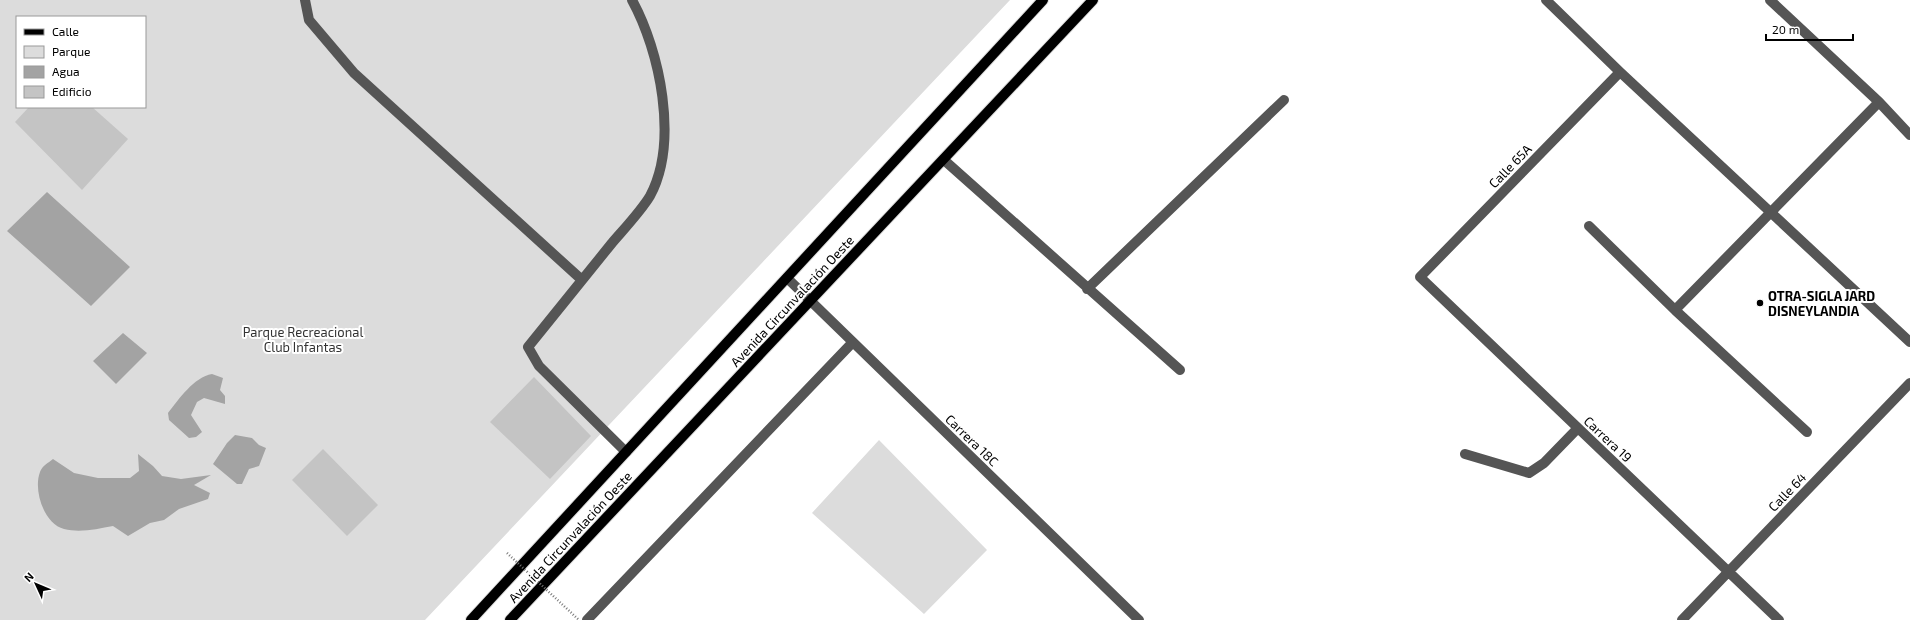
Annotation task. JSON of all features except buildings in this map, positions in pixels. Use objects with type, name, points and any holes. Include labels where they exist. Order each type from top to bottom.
[{"type":"main road","name":"Avenida Circunvalación Oeste","points":[[471,620],[1043,0]]},
{"type":"main road","name":"Avenida Circunvalación Oeste","points":[[510,620],[1093,0]]},
{"type":"street","points":[[305,0],[309,20],[354,73],[582,280]]},
{"type":"street","points":[[626,452],[539,366],[528,347],[650,196],[662,166],[664,129],[659,71],[643,19],[632,0]]},
{"type":"street","points":[[1546,0],[1620,72],[1910,342]]},
{"type":"street","points":[[1770,0],[1879,102],[1910,135]]},
{"type":"street","name":"Calle 65A","points":[[1420,277],[1620,72]]},
{"type":"street","points":[[1087,288],[1284,100]]},
{"type":"street","points":[[1675,310],[1770,211],[1879,102]]},
{"type":"street","points":[[944,160],[1180,370]]},
{"type":"street","points":[[1588,226],[1675,310],[1807,432]]},
{"type":"street","name":"Carrera 19","points":[[1420,277],[1779,620]]},
{"type":"street","name":"Carrera 18C","points":[[787,278],[1139,620]]},
{"type":"street","points":[[587,620],[853,342]]},
{"type":"street","name":"Calle 64","points":[[1682,620],[1910,383]]},
{"type":"street","points":[[1465,454],[1529,473],[1544,463],[1578,428]]},
{"type":"path","points":[[507,553],[579,620]]},
{"type":"green space","name":"Parque Recreacional Club Infantas","points":[[0,0],[1010,0],[425,620],[0,620]]},
{"type":"green space","points":[[879,440],[987,550],[924,614],[812,513]]},
{"type":"water","points":[[47,192],[130,267],[91,306],[7,231]]},
{"type":"water","points":[[123,333],[147,353],[116,384],[93,361]]},
{"type":"water","points":[[212,374],[223,378],[220,390],[225,396],[225,404],[204,398],[197,402],[191,415],[202,432],[196,437],[189,438],[169,420],[168,413],[193,384],[199,379]]},
{"type":"water","points":[[235,435],[252,438],[259,445],[266,448],[259,466],[249,469],[242,484],[237,484],[213,464],[227,443]]},
{"type":"water","points":[[138,454],[153,466],[162,476],[181,479],[211,475],[194,485],[210,493],[208,499],[179,509],[164,520],[150,523],[128,536],[113,526],[82,531],[64,529],[51,521],[46,514],[39,497],[38,479],[42,468],[53,459],[74,473],[98,478],[130,478],[139,471]]},
{"type":"place","name":"OTRA-SIGLA JARD DISNEYLANDIA","points":[[1760,303]]}]
